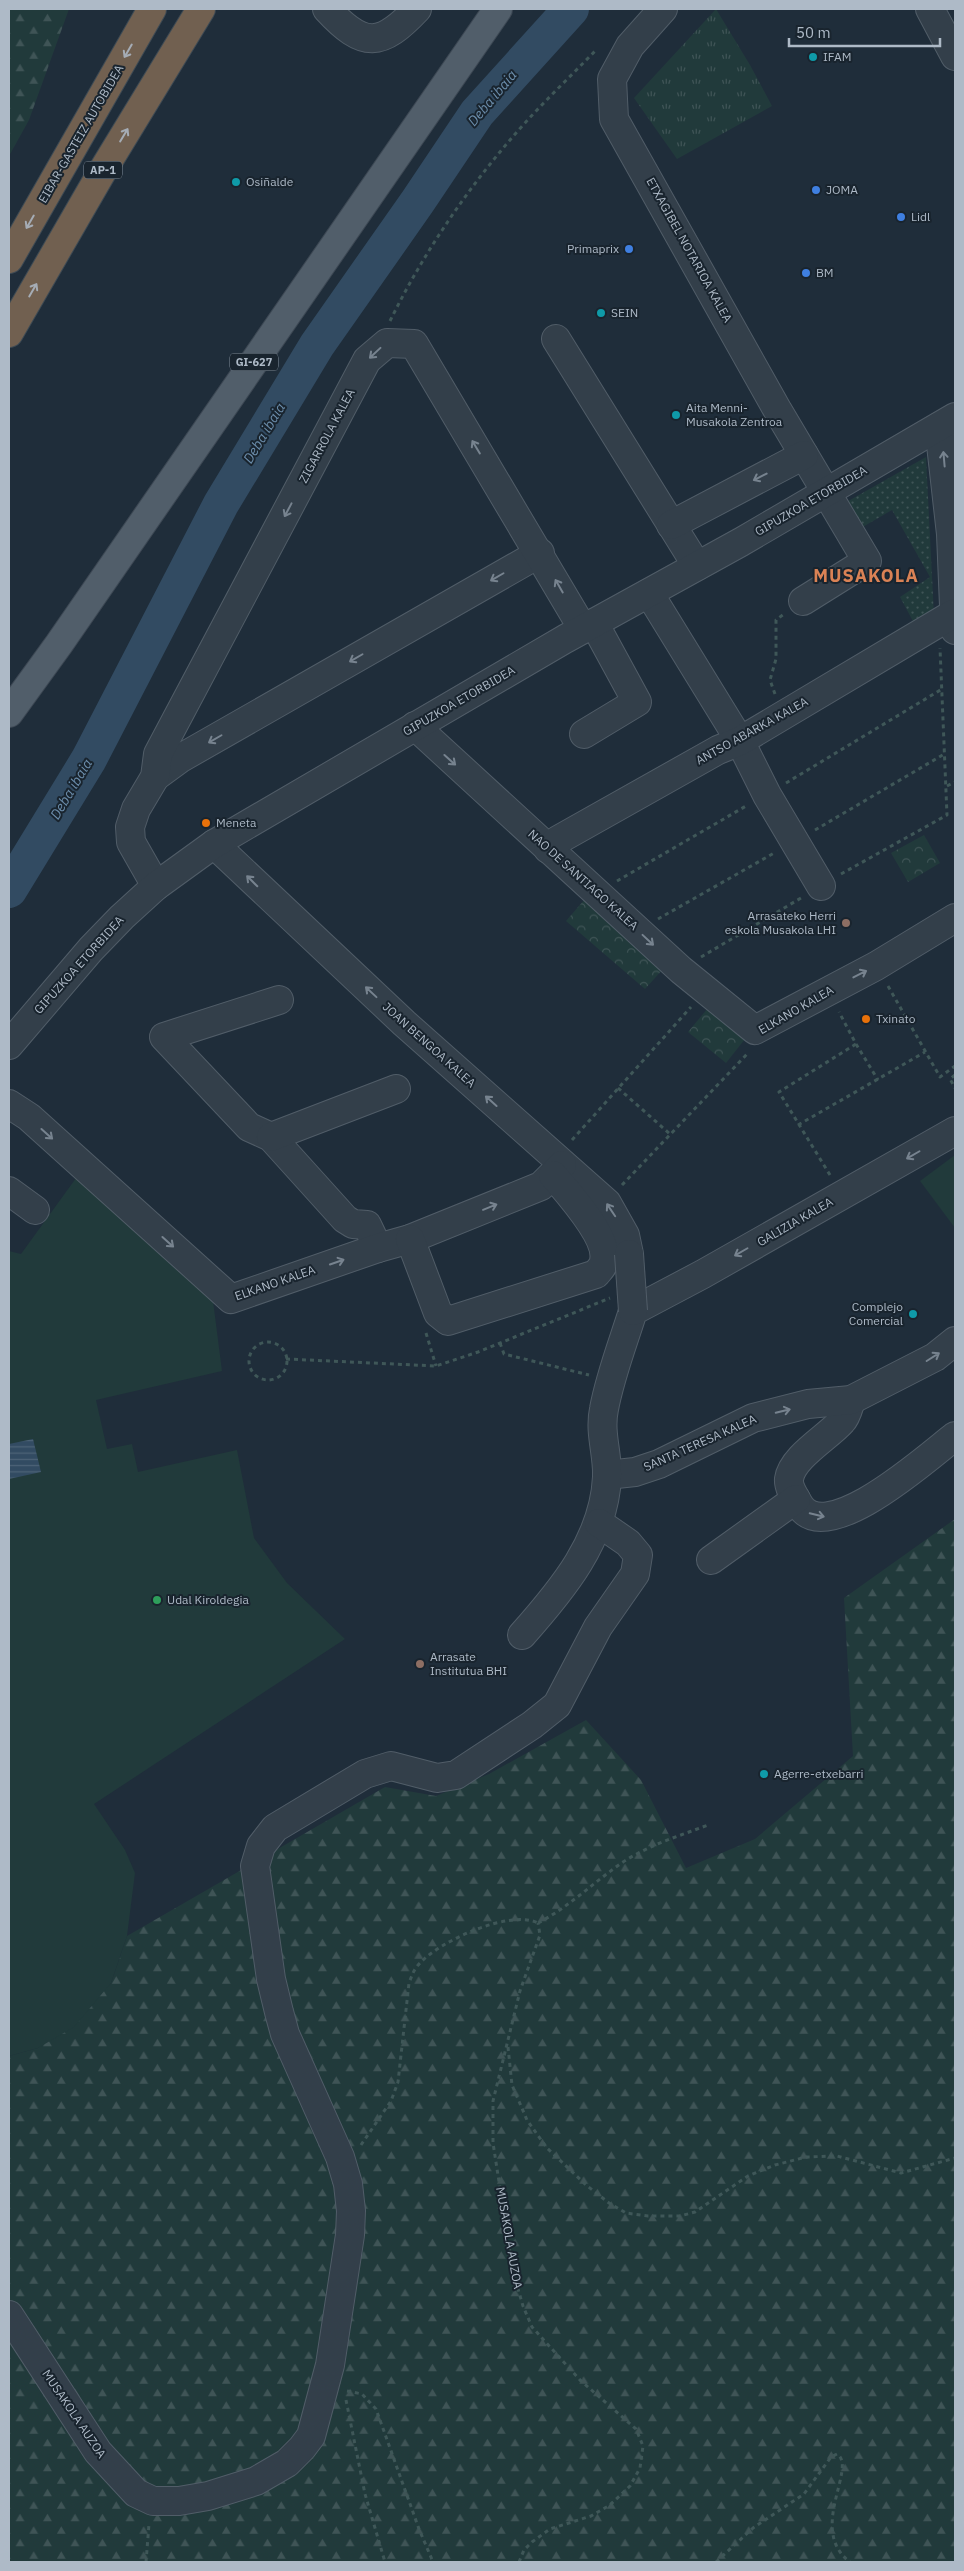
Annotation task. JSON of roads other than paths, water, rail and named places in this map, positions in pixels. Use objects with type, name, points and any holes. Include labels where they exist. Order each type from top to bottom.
[{"type":"highway","name":"EIBAR-GASTEIZ AUTOBIDEA","points":[[9,259],[152,9]]},
{"type":"highway","name":"AP-1","points":[[9,333],[106,164],[201,9]]},
{"type":"main road","name":"GI-627","points":[[9,713],[59,644],[498,9]]},
{"type":"street","points":[[330,12],[359,37],[381,38],[401,26],[417,9]]},
{"type":"street","name":"ETXAGIBEL NOTARIOA KALEA","points":[[664,9],[630,46],[612,79],[614,119],[804,455],[868,561],[803,600]]},
{"type":"street","points":[[930,9],[952,42]]},
{"type":"street","points":[[556,339],[697,566]]},
{"type":"street","name":"ZIGARROLA KALEA","points":[[155,777],[158,754],[362,369],[372,354],[387,343],[414,344],[540,553],[637,702],[584,734]]},
{"type":"street","points":[[947,422],[944,451],[953,533],[951,619]]},
{"type":"street","name":"GIPUZKOA ETORBIDEA","points":[[9,1045],[91,950],[156,886],[214,844],[588,626],[826,493],[947,422]]},
{"type":"street","points":[[671,525],[804,455]]},
{"type":"street","name":"ZIGARROLA KALEA","points":[[156,886],[131,842],[130,827],[136,809],[155,777],[181,758],[540,553]]},
{"type":"street","points":[[650,593],[740,741],[767,795],[820,886]]},
{"type":"street","name":"ANTSO ABARKA KALEA","points":[[548,849],[558,840],[718,750],[740,741],[951,619]]},
{"type":"street","name":"NAO DE SANTIAGO KALEA","points":[[415,726],[638,930],[755,1030]]},
{"type":"street","name":"JOAN BENGOA KALEA","points":[[214,844],[558,1170],[607,1203],[625,1235],[629,1254],[632,1311],[604,1410],[602,1432],[607,1475],[605,1501],[599,1523],[578,1562],[545,1608],[522,1634]]},
{"type":"street","name":"ELKANO KALEA","points":[[755,1030],[876,966],[955,918]]},
{"type":"street","points":[[279,1000],[164,1037],[249,1127],[271,1137],[345,1219],[353,1224],[367,1225],[378,1248]]},
{"type":"street","points":[[271,1137],[396,1089]]},
{"type":"street","name":"ELKANO KALEA","points":[[9,1104],[29,1118],[231,1299],[378,1248],[410,1239],[541,1186],[558,1170]]},
{"type":"street","name":"GALIZIA KALEA","points":[[632,1311],[703,1274],[955,1131]]},
{"type":"street","points":[[410,1239],[438,1313],[448,1322],[596,1274],[604,1263],[605,1254],[591,1220],[558,1170]]},
{"type":"street","points":[[9,1191],[35,1210]]},
{"type":"street","name":"SANTA TERESA KALEA","points":[[607,1475],[635,1472],[659,1464],[753,1418],[808,1404],[851,1400],[935,1356],[955,1342]]},
{"type":"street","points":[[851,1400],[844,1419],[796,1462],[789,1479],[796,1499],[803,1510],[819,1518],[840,1515],[864,1504],[955,1436]]},
{"type":"street","points":[[711,1560],[796,1499]]},
{"type":"street","name":"MUSAKOLA AUZOA","points":[[9,2315],[98,2452],[136,2493],[152,2501],[179,2501],[208,2496],[256,2481],[287,2463],[311,2436],[330,2365],[350,2235],[351,2212],[348,2184],[340,2158],[292,2050],[279,2012],[271,1980],[255,1866],[261,1846],[274,1828],[365,1774],[391,1766],[437,1778],[456,1774],[532,1725],[557,1706],[598,1627],[635,1574],[638,1554],[628,1543],[599,1523]]},
{"type":"water","points":[[33,1439],[41,1472],[9,1479],[9,1444]]},
{"type":"waterway","name":"Deba ibaia","points":[[9,890],[89,759],[221,504],[317,345],[477,113],[571,9]]},
{"type":"place","name":"IFAM","points":[[813,57]]},
{"type":"place","name":"Osiñalde","points":[[236,182]]},
{"type":"place","name":"JOMA","points":[[816,190]]},
{"type":"place","name":"Lidl","points":[[901,217]]},
{"type":"place","name":"Primaprix","points":[[629,249]]},
{"type":"place","name":"BM","points":[[806,273]]},
{"type":"place","name":"SEIN","points":[[601,313]]},
{"type":"place","name":"Aita Menni- Musakola Zentroa","points":[[676,415]]},
{"type":"place","name":"Meneta","points":[[206,823]]},
{"type":"place","name":"Arrasateko Herri eskola Musakola LHI","points":[[846,923]]},
{"type":"place","name":"Txinato","points":[[866,1019]]},
{"type":"place","name":"Complejo Comercial","points":[[913,1314]]},
{"type":"place","name":"Udal Kiroldegia","points":[[157,1600]]},
{"type":"place","name":"Arrasate Institutua BHI","points":[[420,1664]]},
{"type":"place","name":"Agerre-etxebarri","points":[[764,1774]]},
{"type":"district","name":"MUSAKOLA","points":[[866,576]]}]
